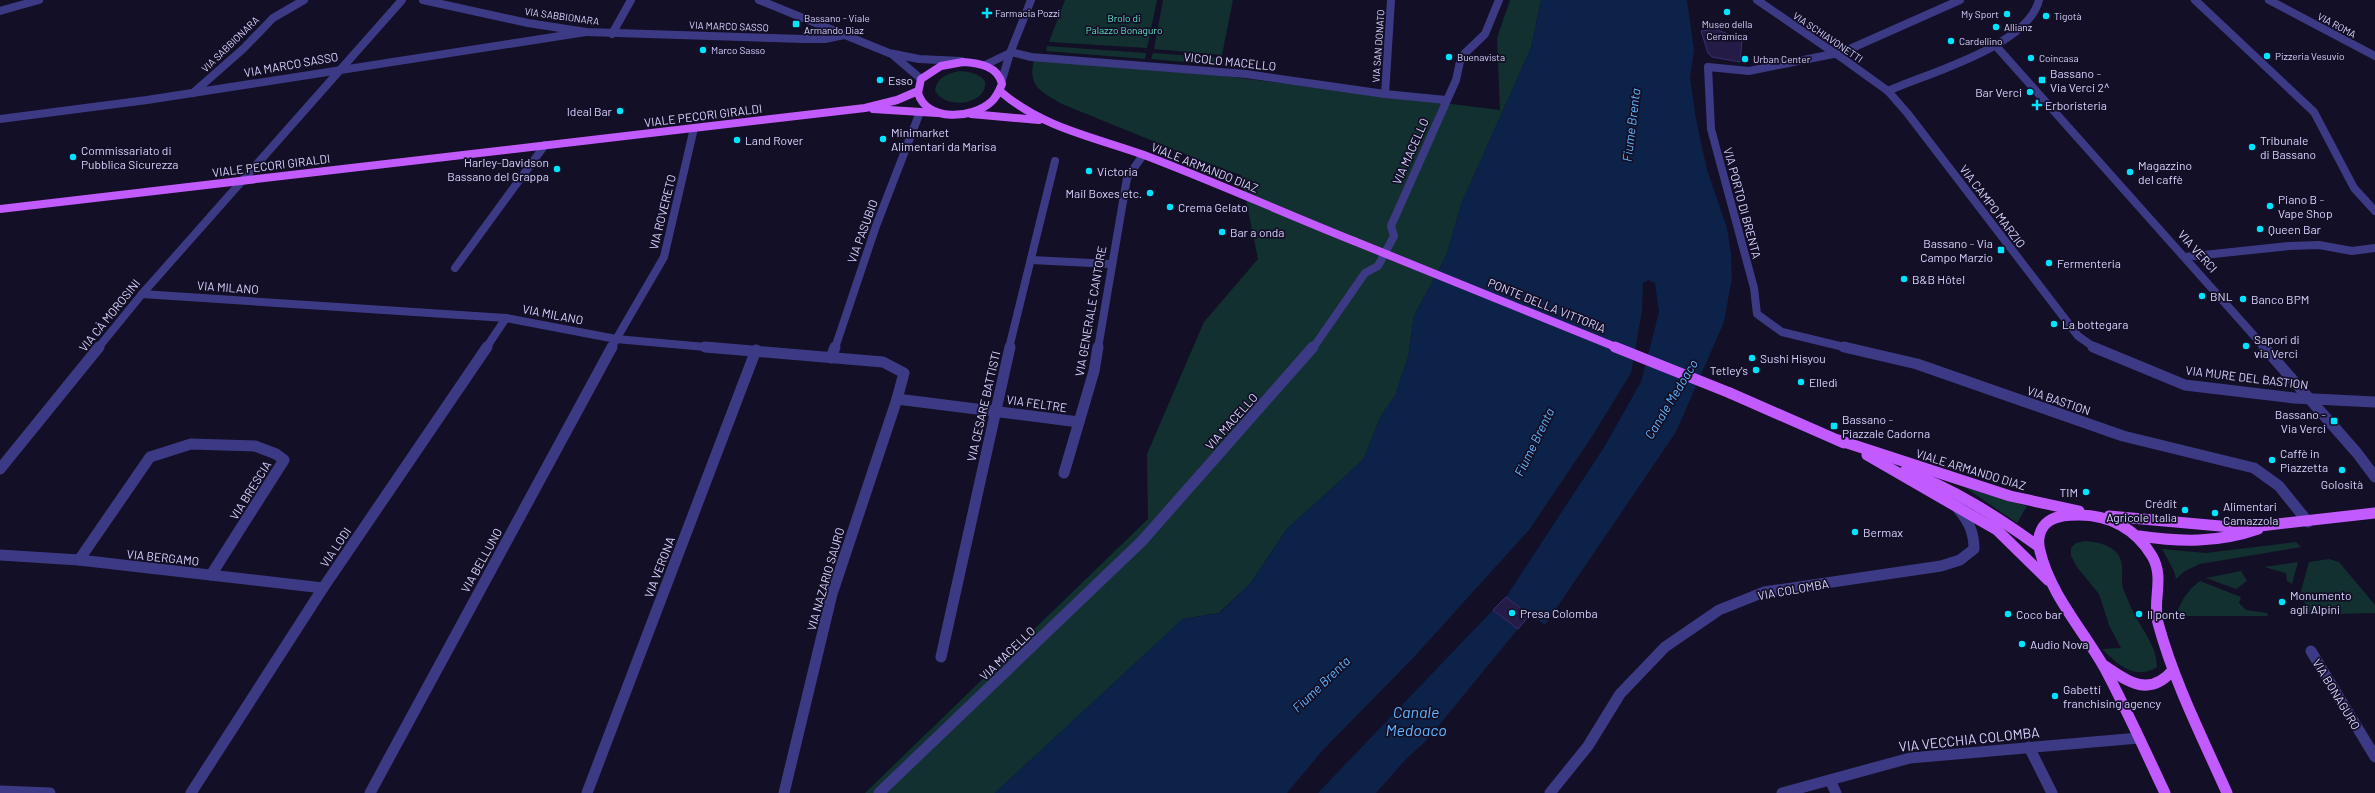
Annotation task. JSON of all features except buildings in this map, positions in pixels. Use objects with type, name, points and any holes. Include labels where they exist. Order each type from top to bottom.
[{"type":"main road","points":[[918,90],[922,80],[942,65],[963,62],[985,65],[994,70],[1002,80],[1001,92]]},
{"type":"main road","name":"VIALE PECORI GIRALDI","points":[[0,209],[865,108],[898,100],[918,90]]},
{"type":"main road","name":"VIALE ARMANDO DIAZ","points":[[918,90],[920,99],[926,106],[949,114],[966,113],[1044,120]]},
{"type":"main road","name":"VIALE ARMANDO DIAZ","points":[[966,113],[988,105],[1001,92],[1018,107],[1044,120],[1143,155],[1354,241]]},
{"type":"main road","name":"VIALE PECORI GIRALDI","points":[[865,108],[949,114]]},
{"type":"main road","name":"PONTE DELLA VITTORIA","points":[[1354,241],[1730,393]]},
{"type":"main road","name":"VIALE ARMANDO DIAZ","points":[[1730,393],[1838,440],[1889,466],[1957,508],[1997,530],[2055,587]]},
{"type":"main road","name":"VIALE ARMANDO DIAZ","points":[[1838,440],[2010,496],[2099,515]]},
{"type":"main road","name":"VIALE ARMANDO DIAZ","points":[[1889,466],[1929,480],[1967,497],[2038,546]]},
{"type":"main road","points":[[2166,793],[2103,665],[2055,587],[2038,546],[2043,525],[2063,515],[2099,515],[2197,525],[2264,527],[2375,513]]},
{"type":"main road","points":[[2099,515],[2125,527],[2139,536],[2194,543],[2241,536],[2264,527]]},
{"type":"main road","points":[[2139,536],[2155,562],[2159,575],[2155,603],[2157,620],[2173,670],[2227,793]]},
{"type":"main road","points":[[2103,665],[2132,683],[2149,686],[2163,682],[2173,670]]},
{"type":"street","points":[[0,11],[39,0]]},
{"type":"street","name":"VIA SABBIONARA","points":[[193,93],[243,49],[273,18],[304,0]]},
{"type":"street","points":[[242,181],[402,0]]},
{"type":"street","name":"VIA SABBIONARA","points":[[423,0],[528,23],[586,32],[612,34],[631,0]]},
{"type":"street","points":[[759,0],[889,53],[919,59],[963,62]]},
{"type":"street","points":[[1002,80],[1010,52],[1031,0]]},
{"type":"street","name":"VIA SAN DONATO","points":[[1385,94],[1391,0]]},
{"type":"street","name":"VIA MACELLO","points":[[879,793],[1142,541],[1310,353],[1365,273],[1378,266],[1394,236],[1391,226],[1456,80],[1461,57],[1485,34],[1499,0]]},
{"type":"street","name":"VIA SCHIAVONETTI","points":[[1757,0],[1888,90]]},
{"type":"street","name":"VIA PORTO DI BRENTA","points":[[1782,332],[1757,314],[1754,288],[1711,129],[1708,68],[1749,71],[1829,53],[1843,52],[1960,0]]},
{"type":"street","points":[[1888,90],[1996,46],[2013,34],[2037,8],[2039,0]]},
{"type":"street","points":[[2195,0],[2314,112],[2354,188],[2375,211]]},
{"type":"street","name":"VIA ROMA","points":[[2270,0],[2375,56]]},
{"type":"street","name":"VIA MARCO SASSO","points":[[0,118],[193,93],[342,68],[586,32]]},
{"type":"street","name":"VIA MARCO SASSO","points":[[612,34],[804,40],[825,40],[844,35]]},
{"type":"street","name":"VIA VERCI","points":[[1996,46],[2186,257],[2310,399],[2375,477]]},
{"type":"street","points":[[985,65],[1010,52]]},
{"type":"street","name":"VICOLO MACELLO","points":[[1010,52],[1031,57],[1246,74],[1385,94],[1446,100]]},
{"type":"street","points":[[889,53],[922,80]]},
{"type":"street","name":"VIA CAMPO MARZIO","points":[[1888,90],[2078,336]]},
{"type":"street","name":"VIA PASUBIO","points":[[831,358],[876,226],[920,112]]},
{"type":"street","name":"VIA ROVERETO","points":[[616,339],[664,257],[694,128]]},
{"type":"street","points":[[455,268],[545,145]]},
{"type":"street","name":"VIA GENERALE CANTORE","points":[[1064,472],[1094,371],[1111,264],[1127,178],[1143,155]]},
{"type":"street","name":"VIA CESARE BATTISTI","points":[[941,657],[994,410],[1055,162]]},
{"type":"street","name":"VIA CÀ MOROSINI","points":[[0,469],[142,294],[242,181]]},
{"type":"street","points":[[2186,257],[2289,246],[2319,245],[2352,251],[2375,248]]},
{"type":"street","points":[[1031,260],[1111,264]]},
{"type":"street","name":"VIA MILANO","points":[[142,294],[506,318],[616,339],[884,362],[904,373],[897,399]]},
{"type":"street","name":"VIA LODI","points":[[191,793],[323,588],[506,318]]},
{"type":"street","name":"VIA BASTION","points":[[1782,332],[1917,364],[2123,436],[2254,468],[2279,486],[2308,522]]},
{"type":"street","name":"VIA MURE DEL BASTION","points":[[2078,336],[2089,345],[2185,384],[2310,399],[2375,402]]},
{"type":"street","name":"VIA BELLUNO","points":[[370,793],[616,339]]},
{"type":"street","name":"VIA VERONA","points":[[587,793],[756,350]]},
{"type":"street","name":"VIA FELTRE","points":[[897,399],[994,410],[1079,422]]},
{"type":"street","name":"VIA NAZARIO SAURO","points":[[784,793],[832,594],[897,399]]},
{"type":"street","name":"VIA BRESCIA","points":[[79,560],[150,457],[191,444],[255,446],[276,454],[284,460],[211,575]]},
{"type":"street","name":"VIA COLOMBA","points":[[1550,793],[1588,746],[1620,694],[1665,647],[1719,610],[1764,592],[1941,566],[1960,560],[1974,549],[1975,534],[1969,521],[1957,508]]},
{"type":"street","name":"VIA BERGAMO","points":[[0,554],[79,560],[323,588]]},
{"type":"street","name":"VIA BONAGURO","points":[[2311,651],[2375,757]]},
{"type":"street","name":"VIA VECCHIA COLOMBA","points":[[1782,793],[1910,758],[2139,738]]},
{"type":"street","points":[[2028,747],[2052,793]]},
{"type":"street","points":[[1830,780],[1836,793]]},
{"type":"street","points":[[0,791],[50,793]]},
{"type":"green space","name":"Brolo di Palazzo Bonaguro","points":[[1065,0],[1157,0],[1147,48],[1049,42]]},
{"type":"green space","points":[[1163,0],[1233,0],[1222,55],[1154,49]]},
{"type":"green space","points":[[1510,0],[1541,0],[1531,48],[1462,202],[1446,256],[1414,316],[1408,357],[1395,396],[1381,416],[1363,460],[1287,529],[1250,584],[1219,613],[1183,619],[995,793],[865,793],[1148,519],[1147,454],[1204,322],[1258,259],[1241,175],[1202,161],[1062,104],[1038,88],[1033,77],[1032,69],[1034,60],[1216,75],[1500,110],[1497,38]]},
{"type":"green space","points":[[1047,46],[1146,53],[1145,59],[1046,51]]},
{"type":"green space","points":[[1153,53],[1221,58],[1220,65],[1151,59]]},
{"type":"green space","points":[[960,71],[970,72],[982,78],[985,81],[984,89],[980,96],[973,100],[955,103],[947,101],[935,90],[936,86],[944,76]]},
{"type":"green space","points":[[1966,488],[2027,506],[2017,523]]},
{"type":"green space","points":[[2085,541],[2106,546],[2114,550],[2119,556],[2122,564],[2123,589],[2136,617],[2154,649],[2157,667],[2149,671],[2134,672],[2114,661],[2102,649],[2121,648],[2109,625],[2099,594],[2077,567],[2071,556],[2071,548],[2076,543]]},
{"type":"green space","points":[[2296,542],[2301,547],[2200,564],[2185,571],[2176,579],[2174,571],[2162,549],[2206,553]]},
{"type":"green space","points":[[2329,559],[2339,562],[2375,605],[2375,613],[2293,615],[2298,606],[2305,608],[2307,606],[2303,600],[2299,598],[2309,562]]},
{"type":"green space","points":[[2298,562],[2292,584],[2287,581],[2286,573],[2264,567]]},
{"type":"green space","points":[[2241,571],[2247,581],[2236,589],[2206,578]]},
{"type":"green space","points":[[2200,581],[2241,597],[2239,603],[2246,610],[2267,613],[2268,616],[2179,616],[2177,613],[2183,599]]},
{"type":"water","name":"Fiume Brenta","points":[[1541,0],[1687,0],[1694,50],[1690,78],[1696,119],[1707,170],[1727,228],[1731,254],[1732,278],[1724,322],[1676,432],[1545,625],[1506,597],[1603,449],[1641,382],[1659,312],[1655,283],[1649,280],[1643,283],[1642,311],[1631,373],[1591,438],[1529,530],[1415,656],[1323,750],[1287,793],[995,793],[1183,619],[1220,613],[1250,584],[1287,529],[1363,460],[1381,416],[1395,396],[1408,357],[1414,316],[1446,256],[1462,202],[1531,48]]},
{"type":"water","name":"Canale Medoaco","points":[[1493,610],[1518,629],[1425,742],[1407,758],[1376,793],[1318,793]]},
{"type":"place","name":"Museo della Ceramica","points":[[1727,12]]},
{"type":"place","name":"Farmacia Pozzi","points":[[987,13]]},
{"type":"place","name":"My Sport","points":[[2007,14]]},
{"type":"place","name":"Tigotà","points":[[2046,16]]},
{"type":"place","name":"Bassano - Viale Armando Diaz","points":[[796,24]]},
{"type":"place","name":"Allianz","points":[[1996,27]]},
{"type":"place","name":"Cardellino","points":[[1951,41]]},
{"type":"place","name":"Marco Sasso","points":[[703,50]]},
{"type":"place","name":"Pizzeria Vesuvio","points":[[2267,56]]},
{"type":"place","name":"Buenavista","points":[[1449,57]]},
{"type":"place","name":"Coincasa","points":[[2031,58]]},
{"type":"place","name":"Urban Center","points":[[1745,59]]},
{"type":"place","name":"Esso","points":[[880,80]]},
{"type":"place","name":"Bassano - Via Verci 2^","points":[[2042,80]]},
{"type":"place","name":"Bar Verci","points":[[2030,92]]},
{"type":"place","name":"Erboristeria","points":[[2037,105]]},
{"type":"place","name":"Ideal Bar","points":[[620,111]]},
{"type":"place","name":"Minimarket Alimentari da Marisa","points":[[883,139]]},
{"type":"place","name":"Land Rover","points":[[737,140]]},
{"type":"place","name":"Tribunale di Bassano","points":[[2252,147]]},
{"type":"place","name":"Commissariato di Pubblica Sicurezza","points":[[73,157]]},
{"type":"place","name":"Harley-Davidson Bassano del Grappa","points":[[557,169]]},
{"type":"place","name":"Victoria","points":[[1089,171]]},
{"type":"place","name":"Magazzino del caffè","points":[[2130,172]]},
{"type":"place","name":"Mail Boxes etc.","points":[[1150,193]]},
{"type":"place","name":"Piano B - Vape Shop","points":[[2270,206]]},
{"type":"place","name":"Crema Gelato","points":[[1170,207]]},
{"type":"place","name":"Queen Bar","points":[[2260,229]]},
{"type":"place","name":"Bar a onda","points":[[1222,232]]},
{"type":"place","name":"Bassano - Via Campo Marzio","points":[[2001,250]]},
{"type":"place","name":"Fermenteria","points":[[2049,263]]},
{"type":"place","name":"B&B Hôtel","points":[[1904,279]]},
{"type":"place","name":"BNL","points":[[2202,296]]},
{"type":"place","name":"Banco BPM","points":[[2243,299]]},
{"type":"place","name":"La bottegara","points":[[2054,324]]},
{"type":"place","name":"Sapori di via Verci","points":[[2246,346]]},
{"type":"place","name":"Sushi Hisyou","points":[[1752,358]]},
{"type":"place","name":"Tetley's","points":[[1756,370]]},
{"type":"place","name":"Elledì","points":[[1801,382]]},
{"type":"place","name":"Bassano - Via Verci","points":[[2334,421]]},
{"type":"place","name":"Bassano - Piazzale Cadorna","points":[[1834,426]]},
{"type":"place","name":"Caffè in Piazzetta","points":[[2272,460]]},
{"type":"place","name":"Golosità","points":[[2342,470]]},
{"type":"place","name":"TIM","points":[[2086,492]]},
{"type":"place","name":"Crédit Agricole Italia","points":[[2185,510]]},
{"type":"place","name":"Alimentari Camazzola","points":[[2215,513]]},
{"type":"place","name":"Bermax","points":[[1855,532]]},
{"type":"place","name":"Monumento agli Alpini","points":[[2282,602]]},
{"type":"place","name":"Presa Colomba","points":[[1512,613]]},
{"type":"place","name":"Coco bar","points":[[2008,614]]},
{"type":"place","name":"Il ponte","points":[[2139,614]]},
{"type":"place","name":"Audio Nova","points":[[2022,644]]},
{"type":"place","name":"Gabetti franchising agency","points":[[2055,696]]}]
